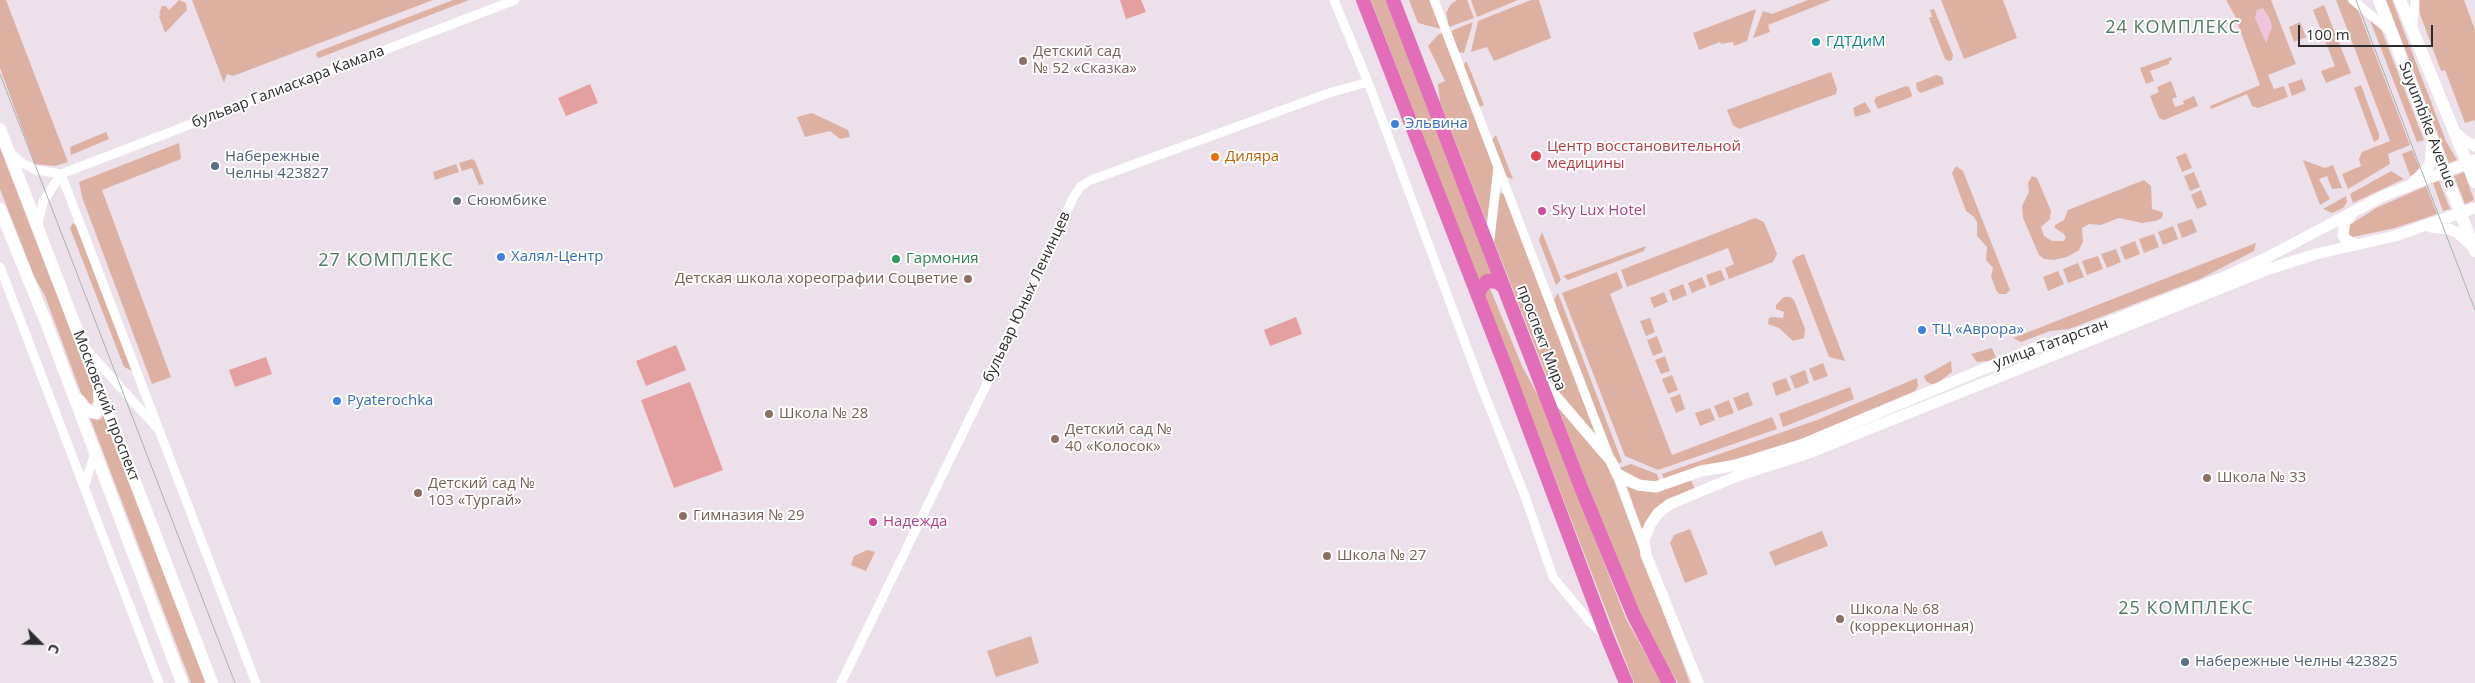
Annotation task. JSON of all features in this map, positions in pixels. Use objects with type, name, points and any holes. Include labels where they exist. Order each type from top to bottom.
[{"type":"main road","points":[[1363,0],[1478,296],[1606,637],[1626,683]]},
{"type":"main road","name":"проспект Мира","points":[[1393,0],[1537,375],[1634,616],[1669,683]]},
{"type":"main road","name":"Suyumbike Avenue","points":[[2379,0],[2474,249]]},
{"type":"main road","name":"Suyumbike Avenue","points":[[2400,0],[2454,131],[2471,162],[2475,182]]},
{"type":"main road","name":"Московский проспект","points":[[0,129],[212,683]]},
{"type":"main road","name":"Московский проспект","points":[[0,209],[72,390],[182,683]]},
{"type":"main road","points":[[1478,296],[1480,289],[1487,281],[1497,282],[1504,287]]},
{"type":"main road","points":[[72,390],[88,412],[95,413],[100,407],[97,381]]},
{"type":"street","name":"бульвар Галиаскара Камала","points":[[61,174],[515,0]]},
{"type":"street","points":[[1334,0],[1368,82],[1482,388],[1526,499],[1553,576],[1590,622],[1606,637]]},
{"type":"street","points":[[1434,0],[1617,474],[1646,555],[1698,683]]},
{"type":"street","points":[[2353,0],[2392,33]]},
{"type":"street","points":[[2413,34],[2415,0]]},
{"type":"street","name":"бульвар Юных Ленинцев","points":[[841,683],[993,371],[1074,196],[1081,186],[1091,180],[1329,93],[1368,82]]},
{"type":"street","points":[[2454,131],[2475,146]]},
{"type":"street","points":[[2410,185],[2430,165],[2432,139]]},
{"type":"street","points":[[9,152],[30,167],[61,174]]},
{"type":"street","name":"улица Татарстан","points":[[1617,474],[1638,485],[1656,487],[1701,471],[1737,465],[1801,445],[2032,349],[2073,336],[2222,278],[2307,237],[2383,196],[2471,162]]},
{"type":"street","points":[[1489,249],[1498,165]]},
{"type":"street","points":[[37,227],[43,202],[61,174]]},
{"type":"street","points":[[61,174],[256,683]]},
{"type":"street","name":"улица Татарстан","points":[[1646,555],[1644,540],[1650,525],[1658,513],[1670,504],[1740,475],[1809,453],[2269,269],[2316,254],[2395,236],[2475,208]]},
{"type":"street","points":[[2354,212],[2345,222],[2343,235],[2346,240],[2356,245]]},
{"type":"street","points":[[2426,226],[2449,229],[2458,233],[2474,249]]},
{"type":"street","points":[[2307,237],[2318,239],[2320,243],[2316,254]]},
{"type":"street","points":[[0,266],[159,683]]},
{"type":"street","points":[[84,346],[160,432]]},
{"type":"street","points":[[1537,375],[1611,461]]},
{"type":"street","points":[[84,487],[95,453]]},
{"type":"street","points":[[1701,471],[1698,482],[1706,490]]},
{"type":"shaded area","points":[[0,0],[6,0],[68,162],[55,166],[35,164],[0,68]]},
{"type":"shaded area","points":[[179,0],[186,3],[187,10],[165,33],[159,16],[161,14],[159,13],[162,6],[166,6],[169,10]]},
{"type":"shaded area","points":[[192,0],[433,0],[233,76],[227,74],[224,83]]},
{"type":"shaded area","points":[[453,0],[469,0],[319,58],[316,56],[317,52]]},
{"type":"shaded area","points":[[1120,0],[1141,0],[1146,12],[1126,19]]},
{"type":"shaded area","points":[[1371,0],[1386,0],[1492,275],[1478,279]]},
{"type":"shaded area","points":[[1409,0],[1430,0],[1441,29],[1418,23]]},
{"type":"shaded area","points":[[1457,0],[1467,0],[1474,18],[1449,27],[1446,13],[1451,4]]},
{"type":"shaded area","points":[[1471,0],[1518,0],[1477,17]]},
{"type":"shaded area","points":[[1531,0],[1539,0],[1551,38],[1494,61],[1487,47],[1471,52],[1478,21]]},
{"type":"shaded area","points":[[1808,0],[1831,0],[1768,25],[1770,32],[1753,38],[1763,11],[1772,14]]},
{"type":"shaded area","points":[[1941,0],[2003,0],[2017,38],[1964,59]]},
{"type":"shaded area","points":[[2226,0],[2271,0],[2296,64],[2268,75],[2274,89],[2284,86],[2288,97],[2258,108],[2252,106],[2247,94],[2211,109],[2210,106],[2260,85],[2235,16]]},
{"type":"shaded area","points":[[2336,0],[2347,0],[2358,10],[2410,145],[2388,154],[2390,164],[2348,189],[2342,174],[2361,166],[2359,159],[2362,152],[2390,141]]},
{"type":"shaded area","points":[[2386,0],[2392,0],[2446,141],[2457,160],[2449,163]]},
{"type":"shaded area","points":[[2419,0],[2464,0],[2475,30],[2475,120],[2465,123],[2445,70],[2441,71],[2420,14]]},
{"type":"shaded area","points":[[2324,5],[2351,73],[2326,83],[2321,71],[2335,66],[2313,10]]},
{"type":"shaded area","points":[[1756,9],[1747,41],[1734,46],[1733,42],[1721,44],[1720,42],[1699,50],[1693,33]]},
{"type":"shaded area","points":[[1934,9],[1953,55],[1952,60],[1949,61],[1945,59],[1929,18],[1932,17],[1930,10]]},
{"type":"shaded area","points":[[2370,20],[2381,29],[2424,140],[2417,142]]},
{"type":"shaded area","points":[[1473,22],[1464,53],[1459,52],[1451,31]]},
{"type":"shaded area","points":[[2300,22],[2306,37],[2294,42],[2289,27]]},
{"type":"shaded area","points":[[1442,33],[1494,166],[1487,223],[1440,102],[1438,84],[1445,81],[1428,46]]},
{"type":"shaded area","points":[[2171,57],[2172,60],[2169,61],[2169,64],[2150,71],[2154,81],[2146,84],[2140,68]]},
{"type":"shaded area","points":[[1465,62],[1467,62],[1484,105],[1479,107],[1464,67]]},
{"type":"shaded area","points":[[1831,72],[1837,89],[1836,94],[1739,129],[1733,125],[1727,110]]},
{"type":"shaded area","points":[[1936,75],[1942,77],[1944,84],[1921,93],[1917,90],[1916,83]]},
{"type":"shaded area","points":[[2302,79],[2306,90],[2292,96],[2288,84]]},
{"type":"shaded area","points":[[2171,81],[2177,97],[2172,99],[2175,107],[2184,104],[2183,101],[2194,96],[2198,106],[2164,120],[2159,118],[2150,96],[2159,92],[2157,87]]},
{"type":"shaded area","points":[[590,84],[598,103],[566,116],[558,98]]},
{"type":"shaded area","points":[[2361,85],[2379,134],[2379,139],[2374,142],[2354,88]]},
{"type":"shaded area","points":[[1906,86],[1909,87],[1911,97],[1878,109],[1874,101],[1876,97]]},
{"type":"shaded area","points":[[1865,102],[1871,112],[1855,117],[1853,108]]},
{"type":"shaded area","points":[[812,113],[848,130],[850,137],[840,139],[830,131],[805,137],[797,117]]},
{"type":"shaded area","points":[[106,132],[109,139],[71,155],[70,147]]},
{"type":"shaded area","points":[[1496,135],[1513,179],[1507,177],[1492,140]]},
{"type":"shaded area","points":[[179,143],[181,159],[102,190],[171,377],[152,384],[82,197],[79,182]]},
{"type":"shaded area","points":[[0,148],[96,396],[94,402],[90,404],[84,401],[45,296],[34,276],[0,189]]},
{"type":"shaded area","points":[[2412,150],[2421,171],[2410,176],[2402,154]]},
{"type":"shaded area","points":[[2186,153],[2192,168],[2182,172],[2176,157]]},
{"type":"shaded area","points":[[472,159],[475,161],[484,184],[479,185],[472,168],[462,171],[459,163]]},
{"type":"shaded area","points":[[2303,160],[2325,168],[2333,165],[2342,188],[2332,189],[2327,176],[2319,179],[2330,199],[2320,205]]},
{"type":"shaded area","points":[[456,164],[459,172],[435,180],[433,172]]},
{"type":"shaded area","points":[[1956,166],[1963,171],[2010,290],[2006,294],[1999,294],[1996,290],[1991,276],[1993,268],[1986,260],[1987,247],[1977,236],[1977,222],[1966,211],[1952,173]]},
{"type":"shaded area","points":[[2391,171],[2404,179],[2353,203],[2350,194]]},
{"type":"shaded area","points":[[2194,172],[2200,187],[2190,191],[2184,176]]},
{"type":"shaded area","points":[[2464,172],[2474,200],[2465,204],[2454,176]]},
{"type":"shaded area","points":[[2032,176],[2037,178],[2051,211],[2050,219],[2041,227],[2044,236],[2052,241],[2063,241],[2066,238],[2064,234],[2055,228],[2055,225],[2064,220],[2068,210],[2144,180],[2151,186],[2152,209],[2162,212],[2162,218],[2142,223],[2119,218],[2101,225],[2089,224],[2082,228],[2083,242],[2079,250],[2067,257],[2054,260],[2044,259],[2039,255],[2023,218],[2022,206],[2029,192],[2028,183]]},
{"type":"shaded area","points":[[2439,181],[2450,209],[2443,211],[2433,183]]},
{"type":"shaded area","points":[[2426,186],[2437,214],[2395,228],[2353,237],[2348,234],[2348,226],[2376,208]]},
{"type":"shaded area","points":[[2201,190],[2207,205],[2197,209],[2191,195]]},
{"type":"shaded area","points":[[1500,193],[1504,194],[1598,439],[1549,382],[1494,241]]},
{"type":"shaded area","points":[[2346,196],[2347,202],[2343,208],[2332,213],[2323,209]]},
{"type":"shaded area","points":[[1755,218],[1764,222],[1777,254],[1773,262],[1729,279],[1725,268],[1734,264],[1728,248],[1627,287],[1621,270]]},
{"type":"shaded area","points":[[2192,219],[2197,232],[2182,238],[2177,224]]},
{"type":"shaded area","points":[[73,223],[80,230],[133,371],[124,367],[70,228]]},
{"type":"shaded area","points":[[2173,226],[2178,239],[2163,245],[2158,232]]},
{"type":"shaded area","points":[[1542,232],[1561,280],[1556,285],[1539,240]]},
{"type":"shaded area","points":[[2154,234],[2159,247],[2144,253],[2139,239]]},
{"type":"shaded area","points":[[2135,241],[2140,254],[2125,260],[2120,247]]},
{"type":"shaded area","points":[[2256,243],[2254,251],[2200,279],[2069,329],[2050,331],[2021,342],[2013,338]]},
{"type":"shaded area","points":[[1646,246],[1644,251],[1568,280],[1563,276]]},
{"type":"shaded area","points":[[2116,249],[2121,262],[2107,268],[2101,254]]},
{"type":"shaded area","points":[[1804,254],[1845,361],[1829,357],[1792,261]]},
{"type":"shaded area","points":[[2098,256],[2103,269],[2087,275],[2082,261]]},
{"type":"shaded area","points":[[2078,263],[2084,277],[2068,283],[2063,269]]},
{"type":"shaded area","points":[[1721,270],[1725,280],[1710,286],[1706,275]]},
{"type":"shaded area","points":[[2058,271],[2064,284],[2048,291],[2043,277]]},
{"type":"shaded area","points":[[1617,272],[1623,288],[1610,294],[1672,455],[1772,417],[1777,429],[1658,470],[1625,456],[1562,293]]},
{"type":"shaded area","points":[[1702,277],[1706,287],[1692,293],[1688,283]]},
{"type":"shaded area","points":[[1683,284],[1687,295],[1673,301],[1669,290]]},
{"type":"shaded area","points":[[1489,286],[1522,366],[1541,401],[1626,619],[1662,683],[1634,683],[1484,293]]},
{"type":"shaded area","points":[[1664,292],[1668,302],[1654,308],[1650,298]]},
{"type":"shaded area","points":[[1558,293],[1622,462],[1617,464],[1553,301]]},
{"type":"shaded area","points":[[1784,297],[1790,297],[1794,300],[1805,329],[1804,338],[1793,341],[1779,328],[1768,324],[1769,318],[1783,318],[1784,312],[1776,309],[1776,305]]},
{"type":"shaded area","points":[[1296,317],[1302,334],[1270,346],[1264,330]]},
{"type":"shaded area","points":[[1650,318],[1655,332],[1646,336],[1640,321]]},
{"type":"shaded area","points":[[1657,336],[1663,352],[1653,356],[1647,340]]},
{"type":"shaded area","points":[[676,345],[686,370],[646,386],[636,361]]},
{"type":"shaded area","points":[[1992,348],[1997,360],[1977,362],[1971,354]]},
{"type":"shaded area","points":[[1665,356],[1670,371],[1661,374],[1655,360]]},
{"type":"shaded area","points":[[266,357],[272,374],[235,387],[229,370]]},
{"type":"shaded area","points":[[1951,361],[1952,372],[1936,384],[1926,381],[1924,376]]},
{"type":"shaded area","points":[[1823,363],[1828,376],[1814,381],[1809,369]]},
{"type":"shaded area","points":[[1805,370],[1809,383],[1795,389],[1790,376]]},
{"type":"shaded area","points":[[1672,375],[1678,390],[1668,394],[1662,379]]},
{"type":"shaded area","points":[[1786,378],[1791,390],[1776,396],[1772,383]]},
{"type":"shaded area","points":[[1917,378],[1918,386],[1915,391],[1801,439],[1664,479],[1662,474],[1817,420]]},
{"type":"shaded area","points":[[690,382],[723,470],[674,488],[641,400]]},
{"type":"shaded area","points":[[1850,387],[1854,399],[1783,427],[1779,414]]},
{"type":"shaded area","points":[[1748,392],[1753,405],[1738,411],[1733,398]]},
{"type":"shaded area","points":[[1680,394],[1685,409],[1676,413],[1670,398]]},
{"type":"shaded area","points":[[1729,400],[1734,413],[1719,418],[1714,406]]},
{"type":"shaded area","points":[[1557,406],[1608,465],[1690,683],[1678,683],[1661,655],[1630,595]]},
{"type":"shaded area","points":[[1710,408],[1715,420],[1700,426],[1695,413]]},
{"type":"shaded area","points":[[104,412],[206,683],[191,683],[90,418],[101,419]]},
{"type":"shaded area","points":[[1631,464],[1657,474],[1659,481],[1643,481],[1619,468]]},
{"type":"shaded area","points":[[1691,480],[1695,489],[1654,510],[1641,531],[1624,486],[1640,491],[1658,492]]},
{"type":"shaded area","points":[[1690,529],[1708,574],[1685,583],[1670,543],[1674,535]]},
{"type":"shaded area","points":[[1822,531],[1828,546],[1775,566],[1769,552]]},
{"type":"shaded area","points":[[867,550],[875,552],[866,571],[851,565],[854,556]]},
{"type":"shaded area","points":[[1031,636],[1039,663],[996,677],[987,651]]},
{"type":"sand","points":[[2263,8],[2270,19],[2272,27],[2266,43],[2255,18],[2257,10]]},
{"type":"tram line","points":[[2356,0],[2475,310]]},
{"type":"tram line","points":[[0,74],[235,683]]},
{"type":"place","name":"ГДТДиМ","points":[[1816,42]]},
{"type":"place","name":"Детский сад № 52 «Сказка»","points":[[1023,61]]},
{"type":"place","name":"Эльвина","points":[[1395,124]]},
{"type":"place","name":"Центр восстановительной медицины","points":[[1536,156]]},
{"type":"place","name":"Диляра","points":[[1215,157]]},
{"type":"place","name":"Набережные Челны 423827","points":[[215,166]]},
{"type":"place","name":"Сююмбике","points":[[457,201]]},
{"type":"place","name":"Sky Lux Hotel","points":[[1542,211]]},
{"type":"place","name":"Халял-Центр","points":[[501,257]]},
{"type":"place","name":"Гармония","points":[[896,259]]},
{"type":"place","name":"Детская школа хореографии Соцветие","points":[[968,279]]},
{"type":"place","name":"ТЦ «Аврора»","points":[[1922,330]]},
{"type":"place","name":"Pyaterochka","points":[[337,401]]},
{"type":"place","name":"Школа № 28","points":[[769,414]]},
{"type":"place","name":"Детский сад № 40 «Колосок»","points":[[1055,439]]},
{"type":"place","name":"Школа № 33","points":[[2207,478]]},
{"type":"place","name":"Детский сад № 103 «Тургай»","points":[[418,493]]},
{"type":"place","name":"Гимназия № 29","points":[[683,516]]},
{"type":"place","name":"Надежда","points":[[873,522]]},
{"type":"place","name":"Школа № 27","points":[[1327,556]]},
{"type":"place","name":"Школа № 68 (коррекционная)","points":[[1840,619]]},
{"type":"place","name":"Набережные Челны 423825","points":[[2185,662]]},
{"type":"district","name":"24 КОМПЛЕКС","points":[[2173,28]]},
{"type":"district","name":"27 КОМПЛЕКС","points":[[386,261]]},
{"type":"district","name":"25 КОМПЛЕКС","points":[[2186,609]]}]
